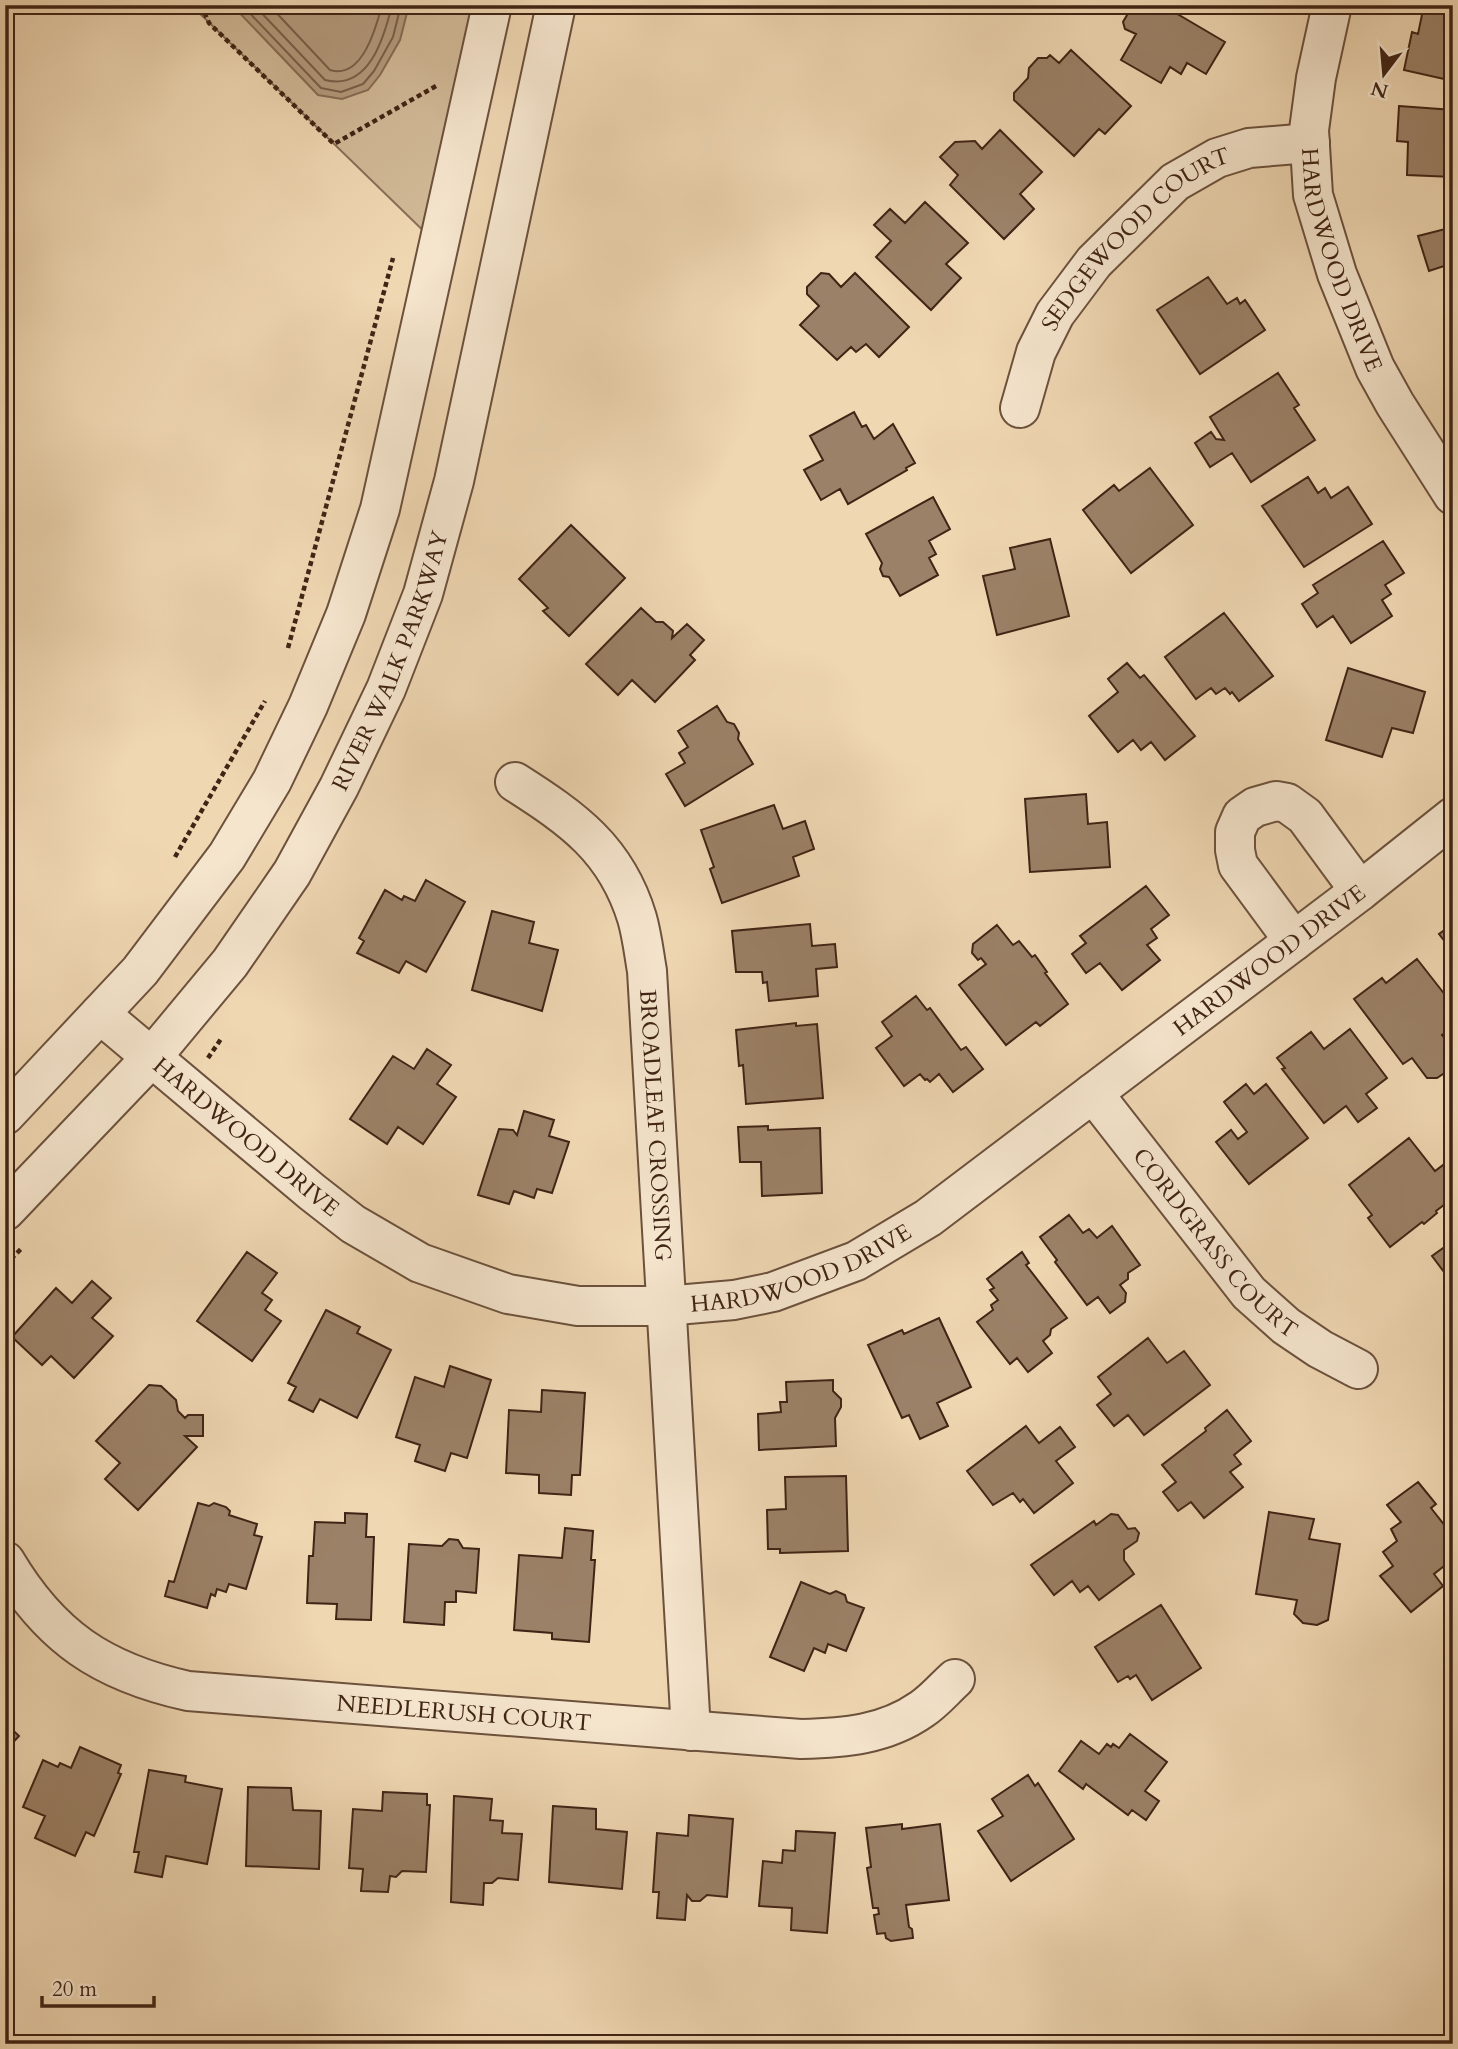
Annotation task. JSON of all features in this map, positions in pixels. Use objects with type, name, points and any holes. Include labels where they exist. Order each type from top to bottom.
[{"type":"street","points":[[5,1115],[140,971],[227,856],[272,781],[308,706],[346,614],[380,509],[492,5]]},
{"type":"street","name":"RIVER WALK PARKWAY","points":[[5,1212],[151,1058],[230,963],[292,873],[339,787],[386,690],[419,606],[454,481],[556,5]]},
{"type":"street","name":"HARDWOOD DRIVE","points":[[1332,5],[1316,78],[1309,130],[1313,195],[1337,274],[1375,368],[1453,495]]},
{"type":"street","name":"SEDGEWOOD COURT","points":[[1020,408],[1036,352],[1055,314],[1094,262],[1175,181],[1217,158],[1250,148],[1310,143]]},
{"type":"street","name":"BROADLEAF CROSSING","points":[[515,782],[565,814],[598,845],[623,880],[638,919],[647,971],[691,1731]]},
{"type":"street","points":[[1294,941],[1238,865],[1234,850],[1235,832],[1242,816],[1255,807],[1276,802],[1287,803],[1305,816],[1360,891]]},
{"type":"street","name":"HARDWOOD DRIVE","points":[[100,1014],[353,1224],[420,1262],[508,1294],[578,1306],[665,1306],[734,1300],[772,1292],[856,1261],[928,1218],[1360,891],[1453,817]]},
{"type":"street","name":"CORDGRASS COURT","points":[[1093,1093],[1249,1293],[1286,1326],[1320,1349],[1358,1369]]},
{"type":"street","name":"NEEDLERUSH COURT","points":[[5,1561],[41,1613],[70,1640],[103,1662],[156,1684],[188,1691],[800,1739],[847,1738],[886,1729],[922,1709],[955,1679]]},
{"type":"path","points":[[201,5],[209,23],[334,144],[439,85],[435,98]]},
{"type":"path","points":[[285,660],[397,246]]},
{"type":"path","points":[[172,862],[267,696]]},
{"type":"shaded area","points":[[191,5],[483,5],[438,245]]},
{"type":"water","points":[[232,5],[409,5],[400,40],[380,75],[368,90],[342,99],[318,95]]},
{"type":"building","points":[[1133,5],[1143,5],[1150,9],[1153,5],[1162,5],[1225,42],[1206,74],[1187,63],[1181,74],[1170,67],[1161,83],[1121,60],[1136,34],[1125,29],[1123,22]]},
{"type":"building","points":[[1424,5],[1453,5],[1453,81],[1404,70],[1412,32],[1418,34]]},
{"type":"building","points":[[1071,50],[1131,106],[1105,134],[1099,129],[1074,156],[1014,100],[1014,93],[1028,78],[1029,68],[1038,58],[1047,58],[1050,55],[1059,63]]},
{"type":"building","points":[[1399,106],[1453,110],[1453,177],[1407,175],[1408,142],[1397,141]]},
{"type":"building","points":[[1000,130],[1042,172],[1020,194],[1034,209],[1004,239],[950,185],[958,175],[940,157],[955,142],[975,141],[982,149]]},
{"type":"building","points":[[925,202],[968,243],[946,264],[961,278],[931,310],[876,257],[891,241],[874,225],[890,209],[905,223]]},
{"type":"building","points":[[1453,227],[1453,292],[1444,266],[1429,271],[1418,236]]},
{"type":"building","points":[[821,273],[829,274],[841,287],[855,273],[909,327],[879,357],[866,344],[856,352],[851,347],[837,360],[800,325],[819,306],[807,294],[807,287]]},
{"type":"building","points":[[1208,277],[1227,304],[1237,298],[1240,304],[1245,300],[1265,330],[1200,374],[1157,310]]},
{"type":"building","points":[[1278,373],[1299,405],[1294,408],[1315,440],[1251,482],[1232,453],[1210,467],[1195,443],[1211,432],[1216,439],[1224,440],[1210,417]]},
{"type":"building","points":[[854,412],[862,427],[866,425],[874,439],[893,424],[915,463],[848,504],[840,489],[821,500],[804,470],[823,460],[810,436]]},
{"type":"building","points":[[1150,468],[1193,525],[1131,573],[1083,510],[1114,485],[1119,491]]},
{"type":"building","points":[[1308,477],[1318,493],[1325,488],[1331,498],[1348,487],[1372,524],[1304,567],[1262,506]]},
{"type":"building","points":[[933,497],[950,529],[929,541],[936,554],[929,558],[938,575],[900,596],[889,577],[883,576],[880,569],[882,563],[866,534]]},
{"type":"building","points":[[571,525],[625,578],[569,636],[543,611],[548,608],[519,579]]},
{"type":"building","points":[[1050,539],[1069,616],[997,635],[983,576],[1015,569],[1010,548]]},
{"type":"building","points":[[1383,541],[1404,573],[1385,585],[1391,594],[1382,600],[1392,616],[1351,643],[1333,616],[1317,627],[1302,604],[1318,593],[1313,585]]},
{"type":"building","points":[[641,608],[656,622],[663,622],[673,631],[672,638],[687,624],[704,640],[690,655],[695,660],[655,702],[632,680],[618,695],[586,664]]},
{"type":"building","points":[[1224,613],[1273,676],[1239,701],[1225,688],[1216,694],[1211,688],[1196,699],[1165,657]]},
{"type":"building","points":[[1127,663],[1140,678],[1144,675],[1195,736],[1165,760],[1151,742],[1141,750],[1133,740],[1118,752],[1089,716],[1118,692],[1108,679]]},
{"type":"building","points":[[1348,668],[1425,692],[1413,733],[1392,728],[1382,757],[1326,740]]},
{"type":"building","points":[[717,706],[727,722],[734,724],[739,733],[738,739],[753,764],[685,806],[666,774],[685,763],[679,753],[688,747],[678,731]]},
{"type":"building","points":[[1086,794],[1088,824],[1107,822],[1110,867],[1030,872],[1025,799]]},
{"type":"building","points":[[774,805],[783,829],[805,821],[814,849],[793,857],[799,876],[722,903],[710,869],[714,867],[701,830]]},
{"type":"building","points":[[426,880],[465,902],[426,972],[406,961],[399,973],[357,953],[364,941],[359,938],[385,890],[402,900],[404,896],[415,901]]},
{"type":"building","points":[[1146,886],[1169,915],[1151,929],[1157,938],[1147,945],[1160,960],[1122,990],[1100,963],[1086,973],[1072,954],[1086,943],[1080,936]]},
{"type":"building","points":[[492,911],[534,922],[529,943],[558,950],[542,1011],[472,990]]},
{"type":"building","points":[[810,924],[812,946],[835,944],[837,967],[816,969],[818,996],[769,1001],[767,982],[763,983],[762,972],[736,972],[732,931]]},
{"type":"building","points":[[1453,924],[1453,952],[1439,934]]},
{"type":"building","points":[[997,925],[1013,945],[1019,941],[1032,957],[1035,955],[1068,1004],[1040,1026],[1036,1022],[1006,1045],[959,985],[986,964],[972,953],[973,944]]},
{"type":"building","points":[[1417,959],[1453,1005],[1453,1027],[1442,1035],[1453,1049],[1453,1058],[1450,1060],[1449,1070],[1437,1078],[1427,1078],[1412,1058],[1403,1064],[1354,999],[1382,978],[1386,983]]},
{"type":"building","points":[[916,996],[927,1010],[930,1008],[961,1050],[966,1047],[983,1069],[953,1092],[939,1074],[930,1082],[920,1074],[904,1086],[876,1048],[892,1036],[882,1022]]},
{"type":"building","points":[[796,1023],[796,1026],[817,1024],[823,1098],[746,1104],[743,1065],[739,1066],[736,1030]]},
{"type":"building","points":[[1350,1029],[1387,1078],[1366,1094],[1377,1108],[1358,1122],[1346,1106],[1324,1123],[1282,1069],[1285,1068],[1277,1058],[1311,1032],[1324,1049]]},
{"type":"building","points":[[427,1049],[451,1065],[437,1084],[456,1097],[423,1144],[398,1127],[387,1144],[350,1119],[393,1056],[414,1069]]},
{"type":"building","points":[[1246,1084],[1254,1094],[1266,1084],[1308,1138],[1249,1184],[1216,1142],[1231,1130],[1238,1139],[1247,1132],[1224,1102]]},
{"type":"building","points":[[524,1111],[554,1120],[549,1136],[569,1142],[552,1193],[537,1189],[534,1198],[514,1191],[509,1204],[478,1195],[499,1129],[513,1130],[517,1135]]},
{"type":"building","points":[[768,1126],[768,1130],[820,1128],[822,1193],[762,1196],[761,1162],[740,1162],[738,1127]]},
{"type":"building","points":[[1409,1138],[1435,1171],[1453,1160],[1453,1189],[1450,1192],[1453,1198],[1424,1224],[1422,1222],[1390,1247],[1368,1218],[1372,1215],[1349,1185]]},
{"type":"building","points":[[1069,1215],[1083,1233],[1089,1229],[1097,1238],[1112,1226],[1140,1265],[1128,1273],[1128,1279],[1120,1285],[1126,1293],[1125,1302],[1110,1313],[1098,1297],[1087,1305],[1040,1237]]},
{"type":"building","points":[[1453,1241],[1453,1284],[1432,1256]]},
{"type":"building","points":[[247,1252],[277,1273],[262,1293],[272,1300],[265,1310],[281,1321],[252,1361],[197,1321]]},
{"type":"building","points":[[1022,1252],[1029,1263],[1026,1265],[1067,1318],[1051,1329],[1050,1335],[1043,1341],[1052,1353],[1028,1372],[1017,1358],[1010,1364],[977,1322],[993,1310],[991,1305],[998,1300],[990,1290],[994,1288],[987,1279]]},
{"type":"building","points":[[92,1281],[111,1298],[92,1318],[113,1336],[74,1378],[51,1356],[42,1365],[12,1337],[56,1288],[72,1303]]},
{"type":"building","points":[[326,1310],[360,1327],[357,1333],[391,1350],[357,1418],[320,1399],[313,1412],[289,1400],[296,1387],[288,1383]]},
{"type":"building","points":[[939,1318],[971,1387],[937,1403],[948,1426],[920,1439],[909,1415],[902,1418],[868,1345],[902,1330],[904,1334]]},
{"type":"building","points":[[1148,1338],[1167,1363],[1184,1351],[1210,1385],[1144,1435],[1128,1415],[1114,1426],[1097,1405],[1111,1394],[1098,1377]]},
{"type":"building","points":[[450,1366],[491,1380],[467,1458],[451,1453],[445,1471],[415,1461],[420,1445],[396,1437],[415,1377],[444,1387]]},
{"type":"building","points":[[833,1380],[833,1391],[841,1399],[841,1407],[835,1418],[836,1446],[759,1450],[758,1414],[781,1412],[780,1402],[787,1402],[786,1382]]},
{"type":"building","points":[[149,1385],[161,1386],[176,1400],[178,1411],[185,1418],[188,1415],[203,1415],[203,1436],[185,1436],[197,1447],[138,1510],[105,1479],[120,1463],[96,1441]]},
{"type":"building","points":[[542,1390],[585,1393],[580,1475],[572,1475],[571,1495],[539,1493],[539,1475],[506,1473],[509,1410],[541,1412]]},
{"type":"building","points":[[1227,1410],[1251,1441],[1234,1455],[1241,1464],[1230,1472],[1243,1487],[1204,1518],[1191,1502],[1178,1511],[1163,1492],[1176,1482],[1162,1465],[1206,1431],[1205,1428]]},
{"type":"building","points":[[1026,1426],[1039,1443],[1060,1427],[1075,1447],[1056,1461],[1073,1483],[1034,1513],[1023,1499],[1020,1502],[1013,1493],[993,1505],[967,1471]]},
{"type":"building","points":[[846,1476],[848,1551],[780,1553],[780,1549],[768,1549],[767,1510],[786,1509],[785,1477]]},
{"type":"building","points":[[1418,1482],[1436,1504],[1431,1508],[1453,1536],[1453,1559],[1434,1574],[1443,1586],[1411,1612],[1380,1576],[1393,1566],[1383,1552],[1397,1541],[1391,1529],[1401,1522],[1387,1505]]},
{"type":"building","points":[[198,1503],[209,1506],[214,1503],[226,1507],[230,1511],[229,1515],[257,1524],[254,1535],[262,1537],[246,1589],[229,1584],[226,1592],[217,1589],[215,1596],[211,1594],[207,1608],[165,1596],[169,1581],[174,1582]]},
{"type":"building","points":[[1269,1512],[1314,1519],[1309,1539],[1340,1544],[1328,1620],[1317,1625],[1303,1623],[1294,1614],[1297,1600],[1256,1594]]},
{"type":"building","points":[[345,1513],[367,1514],[366,1537],[374,1537],[371,1620],[336,1619],[337,1604],[307,1603],[309,1556],[313,1556],[315,1522],[345,1523]]},
{"type":"building","points":[[1111,1514],[1118,1515],[1128,1529],[1135,1528],[1139,1533],[1137,1541],[1124,1550],[1124,1560],[1134,1574],[1099,1600],[1088,1586],[1080,1592],[1072,1581],[1054,1595],[1031,1565],[1094,1521],[1096,1525]]},
{"type":"building","points":[[565,1528],[593,1531],[591,1560],[595,1560],[589,1642],[552,1639],[552,1633],[514,1630],[519,1555],[562,1558]]},
{"type":"building","points":[[449,1539],[458,1540],[463,1548],[479,1549],[476,1593],[456,1591],[456,1602],[445,1602],[444,1625],[404,1622],[409,1544],[442,1546]]},
{"type":"building","points":[[801,1582],[830,1594],[836,1591],[845,1595],[847,1602],[864,1608],[846,1651],[828,1644],[825,1653],[814,1648],[804,1671],[770,1657]]},
{"type":"building","points":[[1161,1605],[1201,1668],[1152,1700],[1136,1675],[1118,1682],[1095,1647]]},
{"type":"building","points":[[5,1723],[19,1736],[5,1751]]},
{"type":"building","points":[[1130,1734],[1167,1762],[1145,1791],[1159,1801],[1146,1820],[1132,1810],[1128,1815],[1086,1784],[1083,1789],[1059,1771],[1081,1741],[1099,1754],[1107,1744],[1119,1748]]},
{"type":"building","points":[[80,1747],[121,1765],[118,1773],[121,1774],[94,1836],[86,1832],[75,1856],[35,1838],[45,1816],[23,1807],[43,1760],[58,1767],[60,1763],[71,1768]]},
{"type":"building","points":[[149,1770],[186,1776],[185,1782],[222,1789],[207,1864],[166,1856],[162,1877],[135,1872],[139,1852],[134,1852]]},
{"type":"building","points":[[1028,1775],[1035,1786],[1038,1783],[1074,1839],[1011,1881],[978,1831],[1003,1816],[992,1799]]},
{"type":"building","points":[[248,1787],[291,1788],[293,1810],[321,1811],[319,1869],[246,1866]]},
{"type":"building","points":[[383,1792],[427,1794],[427,1805],[430,1805],[426,1872],[402,1871],[396,1877],[390,1876],[388,1892],[361,1891],[363,1869],[349,1868],[353,1809],[382,1811]]},
{"type":"building","points":[[454,1796],[492,1799],[490,1820],[503,1821],[502,1833],[522,1834],[518,1880],[498,1878],[492,1883],[484,1883],[483,1905],[451,1902]]},
{"type":"building","points":[[553,1806],[596,1809],[596,1829],[627,1832],[622,1889],[549,1882]]},
{"type":"building","points":[[689,1815],[733,1819],[727,1897],[707,1895],[700,1901],[692,1901],[687,1895],[685,1920],[657,1918],[659,1892],[653,1892],[657,1833],[688,1836]]},
{"type":"building","points":[[902,1824],[902,1829],[940,1824],[949,1900],[906,1905],[913,1938],[891,1941],[886,1938],[885,1933],[877,1934],[874,1915],[879,1914],[878,1908],[873,1908],[867,1868],[871,1867],[866,1828]]},
{"type":"building","points":[[796,1831],[835,1833],[827,1933],[791,1930],[792,1908],[759,1906],[763,1861],[782,1863],[783,1850],[795,1851]]}]
